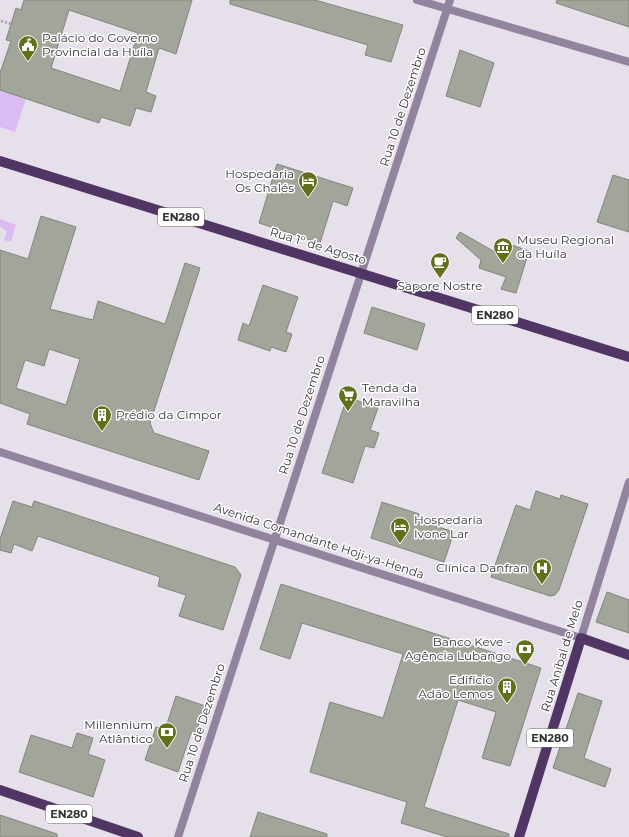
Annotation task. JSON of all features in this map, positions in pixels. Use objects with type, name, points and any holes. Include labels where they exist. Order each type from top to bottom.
[{"type":"main road","name":"Rua 1º de Agosto","points":[[0,161],[629,357]]},
{"type":"main road","name":"Avenida Comandante Hoji-ya-Henda","points":[[581,638],[629,655]]},
{"type":"main road","name":"Rua Aníbal de Melo","points":[[519,837],[581,638]]},
{"type":"main road","name":"EN280","points":[[0,790],[138,837]]},
{"type":"street","points":[[417,0],[629,62]]},
{"type":"street","name":"Rua 10 de Dezembro","points":[[178,837],[450,0]]},
{"type":"street","name":"Avenida Comandante Hoji-ya-Henda","points":[[0,452],[581,638]]},
{"type":"street","name":"Rua Aníbal de Melo","points":[[581,638],[629,482]]},
{"type":"path","points":[[1,21],[11,24]]},
{"type":"shaded area","points":[[0,90],[26,99],[15,132],[0,127]]},
{"type":"shaded area","points":[[0,219],[16,225],[11,242],[4,240],[7,231],[0,227]]},
{"type":"building","name":"Palácio do Governo Provincial da Huíla","points":[[24,0],[192,0],[176,54],[159,48],[146,92],[156,96],[151,112],[136,108],[130,126],[101,117],[99,123],[0,90],[0,73],[11,41],[6,40],[16,8],[21,10]],"holes":[[[69,10],[138,33],[120,91],[51,68]]]},
{"type":"building","points":[[230,0],[315,0],[403,25],[391,62],[365,55],[368,45],[230,4]]},
{"type":"building","points":[[557,0],[629,0],[629,27],[556,3]]},
{"type":"building","points":[[460,50],[494,63],[480,107],[446,96]]},
{"type":"building","points":[[277,164],[353,188],[347,206],[333,201],[320,243],[259,223]]},
{"type":"building","points":[[613,175],[629,180],[629,232],[597,222]]},
{"type":"building","points":[[41,216],[76,227],[50,309],[93,320],[98,301],[165,324],[185,263],[200,268],[150,423],[154,433],[209,451],[199,480],[27,424],[30,414],[0,403],[0,250],[28,259]],"holes":[[[49,349],[80,359],[66,405],[16,388],[25,360],[44,366]]]},
{"type":"building","name":"Museu Regional da Huíla","points":[[460,232],[502,256],[506,243],[529,251],[516,293],[501,289],[506,277],[479,268],[481,260],[456,238]]},
{"type":"building","points":[[263,285],[298,297],[286,332],[292,334],[286,352],[271,347],[270,351],[238,340],[243,323],[249,326]]},
{"type":"building","points":[[372,307],[425,324],[417,350],[364,333]]},
{"type":"building","points":[[347,397],[378,408],[370,430],[379,433],[374,448],[365,446],[353,483],[322,473]]},
{"type":"building","points":[[536,491],[560,499],[561,495],[588,504],[559,590],[555,595],[550,596],[491,577],[516,505],[530,510]]},
{"type":"building","points":[[13,501],[32,507],[34,501],[235,567],[241,575],[223,630],[179,616],[186,595],[158,586],[160,577],[38,536],[32,551],[14,544],[11,553],[0,550],[0,539]]},
{"type":"building","points":[[382,502],[419,514],[417,520],[454,532],[444,562],[371,538]]},
{"type":"building","points":[[281,584],[541,668],[510,766],[482,758],[496,712],[458,700],[424,807],[509,834],[509,837],[447,837],[401,823],[407,802],[310,772],[330,702],[383,718],[403,654],[302,623],[290,659],[260,649]]},
{"type":"building","points":[[607,592],[629,600],[629,633],[596,622]]},
{"type":"building","points":[[578,693],[602,701],[584,758],[611,769],[605,787],[553,768]]},
{"type":"building","points":[[176,696],[205,706],[195,735],[191,733],[178,772],[145,760],[156,727],[165,730]]},
{"type":"building","points":[[77,733],[93,738],[88,754],[105,760],[93,797],[19,772],[31,735],[72,748]]},
{"type":"building","points":[[258,812],[327,834],[327,837],[250,837]]},
{"type":"building","points":[[0,815],[57,834],[57,837],[0,837]]},
{"type":"place","name":"Palácio do Governo Provincial da Huíla","points":[[28,62]]},
{"type":"place","name":"Hospedaria Os Chalés","points":[[308,198]]},
{"type":"place","name":"Museu Regional da Huíla","points":[[503,264]]},
{"type":"place","name":"Sapore Nostre","points":[[440,279]]},
{"type":"place","name":"Tenda da Maravilha","points":[[348,412]]},
{"type":"place","name":"Prédio da Cimpor","points":[[102,432]]},
{"type":"place","name":"Hospedaria Ivone Lar","points":[[400,544]]},
{"type":"place","name":"Clínica Danfran","points":[[542,585]]},
{"type":"place","name":"Banco Keve - Agência Lubango","points":[[525,666]]},
{"type":"place","name":"Edifício Adão Lemos","points":[[507,704]]},
{"type":"place","name":"Millennium Atlântico","points":[[167,749]]}]
